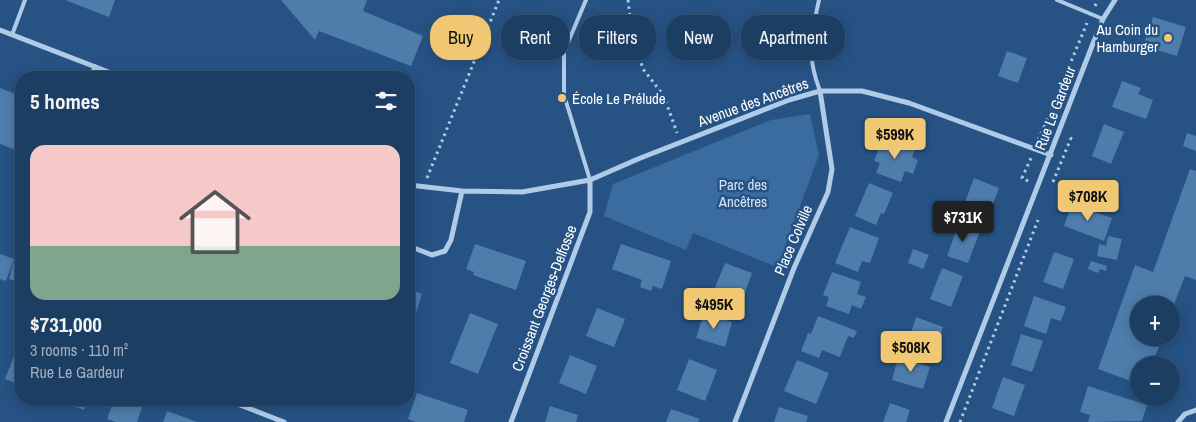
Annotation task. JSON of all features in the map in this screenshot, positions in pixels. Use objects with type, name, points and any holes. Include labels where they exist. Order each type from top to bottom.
[{"type":"street","name":"Rue Le Gardeur","points":[[946,422],[1103,20],[1115,0]]},
{"type":"street","points":[[0,30],[106,71]]},
{"type":"street","name":"Avenue des Ancêtres","points":[[415,186],[462,191],[522,192],[590,180],[789,100],[820,91],[862,91],[909,103],[1051,155]]},
{"type":"street","name":"Place Colville","points":[[735,422],[794,268],[828,192],[832,169],[820,91]]},
{"type":"street","name":"Croissant Georges-Delfosse","points":[[511,422],[590,212],[590,180]]},
{"type":"street","points":[[415,248],[432,255],[445,251],[451,240],[462,191]]},
{"type":"street","points":[[243,406],[284,422]]},
{"type":"street","points":[[1178,422],[1185,414],[1196,410]]},
{"type":"lane","points":[[12,35],[25,0]]},
{"type":"lane","points":[[586,0],[564,52],[564,95],[590,180]]},
{"type":"lane","points":[[819,0],[811,36],[811,63],[820,91]]},
{"type":"lane","points":[[1057,0],[1103,20]]},
{"type":"lane","points":[[92,71],[94,66]]},
{"type":"path","points":[[423,188],[499,0]]},
{"type":"path","points":[[628,0],[632,35],[643,69],[664,96],[680,143]]},
{"type":"path","points":[[1044,127],[1090,14]]},
{"type":"path","points":[[1050,190],[1071,138]]},
{"type":"path","points":[[960,422],[1039,218]]},
{"type":"green space","name":"Parc des Ancêtres","points":[[810,114],[819,155],[777,267],[693,233],[686,250],[604,216],[613,184],[771,120]]},
{"type":"building","points":[[65,0],[115,0],[109,17]]},
{"type":"building","points":[[281,0],[367,0],[363,11],[423,36],[411,66],[319,31],[315,40]]},
{"type":"building","points":[[1153,17],[1186,27],[1177,56],[1143,46]]},
{"type":"building","points":[[1007,51],[1027,58],[1018,83],[998,76]]},
{"type":"building","points":[[1122,81],[1141,88],[1138,94],[1153,100],[1146,119],[1112,107]]},
{"type":"building","points":[[0,88],[15,94],[15,150],[0,144]]},
{"type":"building","points":[[1104,124],[1124,132],[1111,164],[1092,156]]},
{"type":"building","points":[[1187,133],[1196,136],[1196,151],[1183,146]]},
{"type":"building","points":[[883,137],[915,149],[912,157],[918,160],[913,174],[905,171],[901,182],[876,173],[880,163],[874,161]]},
{"type":"building","points":[[1190,169],[1196,171],[1196,280],[1185,276],[1177,296],[1130,296],[1130,346],[1159,346],[1155,356],[1130,356],[1130,381],[1098,369],[1135,265],[1153,272]]},
{"type":"building","points":[[974,178],[999,188],[987,219],[962,210]]},
{"type":"building","points":[[869,183],[893,193],[884,214],[881,213],[876,225],[855,216]]},
{"type":"building","points":[[1072,204],[1112,218],[1104,241],[1064,226]]},
{"type":"building","points":[[959,223],[980,231],[968,263],[947,256]]},
{"type":"building","points":[[850,227],[879,238],[870,263],[862,261],[858,272],[835,263]]},
{"type":"building","points":[[1108,236],[1122,239],[1117,260],[1097,256],[1099,244],[1106,246]]},
{"type":"building","points":[[475,244],[526,261],[516,290],[473,275],[474,272],[466,269]]},
{"type":"building","points":[[621,244],[671,261],[662,289],[653,286],[651,291],[640,287],[642,280],[612,269]]},
{"type":"building","points":[[913,249],[929,255],[923,269],[908,263]]},
{"type":"building","points":[[1054,252],[1074,259],[1063,289],[1043,282]]},
{"type":"building","points":[[0,254],[14,259],[6,281],[0,279]]},
{"type":"building","points":[[14,260],[15,260],[15,281],[9,279]]},
{"type":"building","points":[[1091,261],[1107,266],[1106,271],[1100,269],[1098,273],[1088,269]]},
{"type":"building","points":[[725,263],[752,273],[742,301],[714,290]]},
{"type":"building","points":[[942,268],[963,276],[951,307],[930,299]]},
{"type":"building","points":[[832,272],[861,282],[857,294],[866,297],[861,309],[852,305],[849,314],[826,306],[829,297],[823,295]]},
{"type":"building","points":[[415,291],[422,294],[415,317]]},
{"type":"building","points":[[1034,296],[1066,307],[1061,321],[1051,318],[1046,334],[1024,326]]},
{"type":"building","points":[[597,308],[625,319],[614,347],[586,336]]},
{"type":"building","points":[[470,313],[498,324],[478,374],[450,363]]},
{"type":"building","points":[[704,313],[732,322],[725,347],[696,338]]},
{"type":"building","points":[[818,316],[857,331],[854,338],[848,336],[840,357],[822,350],[819,358],[801,351],[808,333],[811,334]]},
{"type":"building","points":[[916,317],[943,327],[931,360],[916,355],[919,347],[908,342]]},
{"type":"building","points":[[1021,334],[1043,341],[1032,372],[1011,365]]},
{"type":"building","points":[[15,354],[15,383],[5,379]]},
{"type":"building","points":[[570,355],[597,366],[586,394],[559,383]]},
{"type":"building","points":[[898,357],[930,367],[923,389],[892,380]]},
{"type":"building","points":[[689,359],[717,370],[705,401],[677,390]]},
{"type":"building","points":[[797,360],[829,373],[816,404],[784,391]]},
{"type":"building","points":[[1003,377],[1025,385],[1014,416],[992,408]]},
{"type":"building","points":[[1088,386],[1130,400],[1130,406],[1147,406],[1142,421],[1088,422],[1090,415],[1080,412]]},
{"type":"building","points":[[417,393],[468,410],[464,422],[415,422],[408,419],[412,406],[415,406]]},
{"type":"building","points":[[890,403],[910,410],[906,422],[883,422]]},
{"type":"building","points":[[73,406],[86,406],[84,410]]},
{"type":"building","points":[[112,406],[142,406],[137,422],[116,422],[107,419]]},
{"type":"building","points":[[550,406],[578,415],[576,422],[545,422]]},
{"type":"building","points":[[779,407],[808,416],[806,422],[774,422]]},
{"type":"building","points":[[671,409],[700,419],[698,422],[666,422]]},
{"type":"building","points":[[167,411],[197,422],[163,422]]},
{"type":"place","name":"Au Coin du Hamburger","points":[[1168,38]]},
{"type":"place","name":"École Le Prélude","points":[[562,98]]}]
